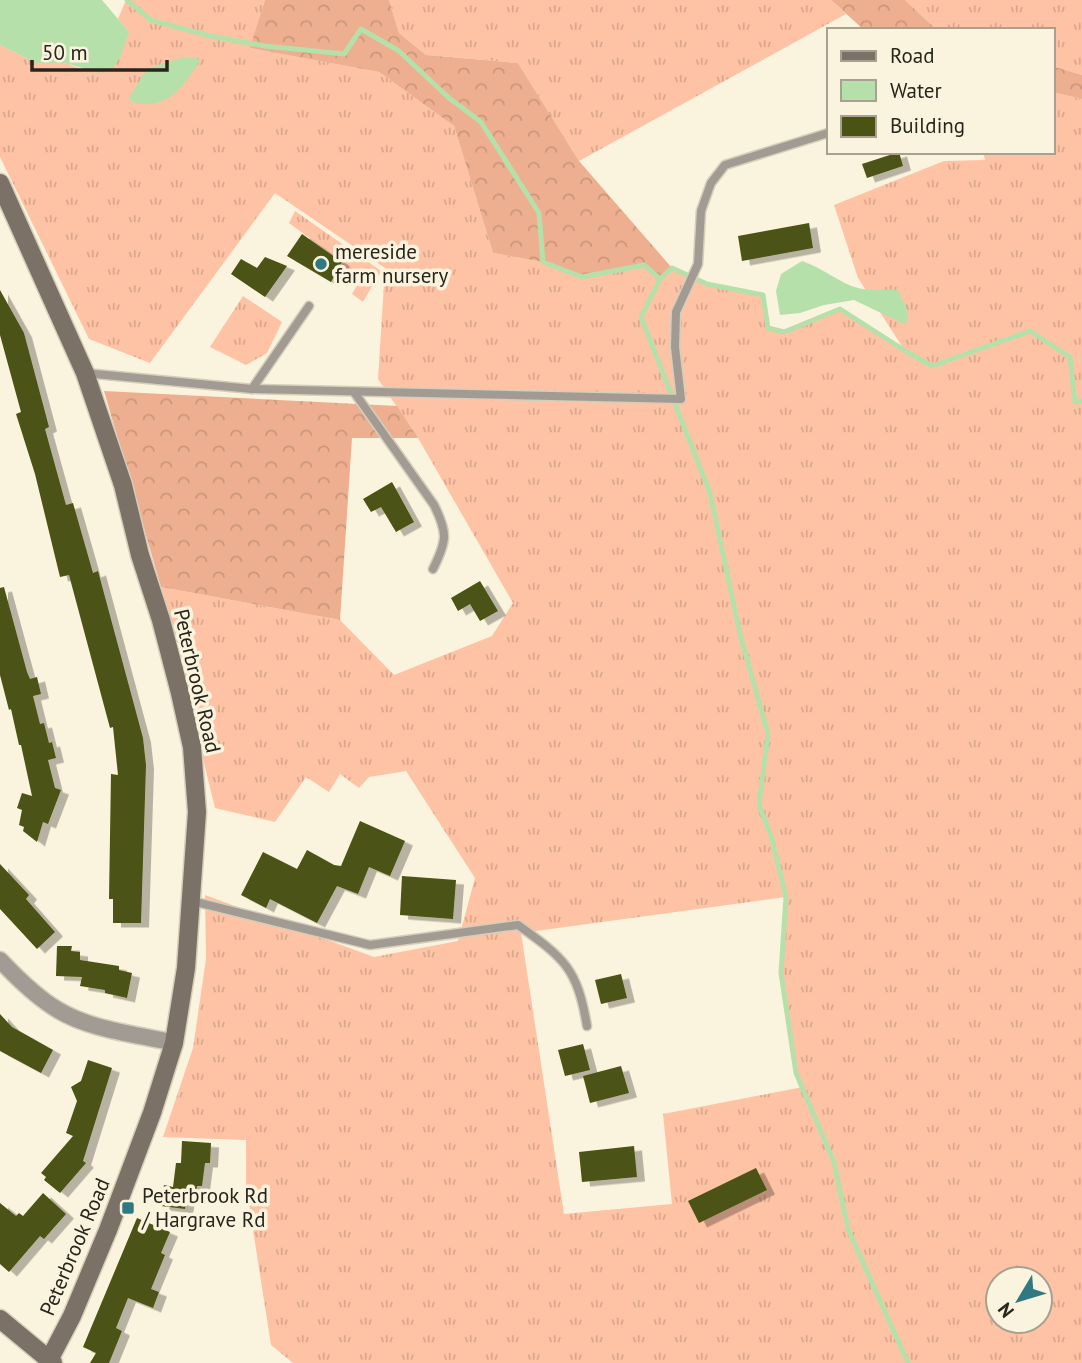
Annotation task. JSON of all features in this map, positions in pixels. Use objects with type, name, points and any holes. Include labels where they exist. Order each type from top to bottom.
[{"type":"street","name":"Peterbrook Road","points":[[0,183],[85,373],[123,485],[140,555],[161,620],[192,747],[197,812],[186,968],[174,1043],[152,1113],[108,1230],[51,1362]]},
{"type":"street","points":[[0,960],[18,980],[58,1010],[93,1024],[174,1043]]},
{"type":"street","points":[[0,1319],[51,1362]]},
{"type":"lane","points":[[85,373],[252,389],[680,399],[675,347],[676,312],[698,264],[701,211],[711,183],[725,165],[827,133]]},
{"type":"lane","points":[[252,389],[309,306]]},
{"type":"lane","points":[[354,392],[434,505],[442,522],[446,533],[442,551],[433,569]]},
{"type":"lane","points":[[192,901],[370,945],[519,925],[550,948],[569,968],[581,992],[587,1026]]},
{"type":"green space","points":[[126,0],[265,0],[251,48],[379,72],[454,126],[493,253],[543,262],[582,277],[644,265],[660,279],[672,268],[707,284],[763,295],[768,328],[784,332],[840,309],[905,351],[858,278],[834,205],[944,161],[985,160],[984,154],[1054,154],[1054,92],[1082,99],[1082,1363],[293,1363],[271,1345],[246,1185],[246,1140],[163,1137],[193,1048],[206,959],[205,895],[374,957],[458,941],[475,878],[406,771],[369,777],[359,788],[340,774],[329,792],[306,777],[275,822],[215,808],[161,587],[340,620],[394,675],[492,636],[513,603],[418,438],[378,379],[385,268],[275,193],[150,363],[89,339],[0,157],[0,45],[36,63],[64,63],[84,70],[129,32],[118,19]],"holes":[[[786,897],[781,973],[796,1073],[803,1087],[663,1114],[672,1204],[564,1214],[521,933]]]},
{"type":"green space","points":[[265,0],[389,0],[399,33],[426,55],[518,63],[579,161],[672,268],[660,279],[644,265],[582,277],[543,262],[493,253],[454,126],[379,72],[250,48]]},
{"type":"green space","points":[[389,0],[831,0],[846,14],[579,161],[518,63],[426,55],[399,33]]},
{"type":"green space","points":[[831,0],[905,0],[935,28],[862,28]]},
{"type":"green space","points":[[905,0],[1082,0],[1082,75],[1054,67],[1054,28],[935,28]]},
{"type":"green space","points":[[1054,67],[1082,75],[1082,99],[1054,92]]},
{"type":"green space","points":[[295,211],[381,271],[363,302],[352,294],[357,285],[337,272],[342,262],[289,223]]},
{"type":"green space","points":[[243,296],[282,322],[267,353],[246,365],[210,347]]},
{"type":"green space","points":[[104,391],[397,406],[418,438],[352,438],[340,620],[161,587]]},
{"type":"water","points":[[0,0],[102,0],[129,32],[120,58],[113,68],[100,73],[64,63],[36,63],[0,45]]},
{"type":"water","points":[[184,57],[201,59],[172,96],[152,104],[128,100],[147,69]]},
{"type":"water","points":[[802,261],[858,288],[898,290],[908,311],[906,325],[854,300],[780,315],[776,291],[781,274]]},
{"type":"building","points":[[900,154],[903,166],[867,178],[862,164]]},
{"type":"building","points":[[809,223],[813,248],[742,261],[738,236]]},
{"type":"building","points":[[302,234],[342,262],[331,282],[287,256]]},
{"type":"building","points":[[265,257],[287,266],[265,297],[231,274],[241,259],[257,268]]},
{"type":"building","points":[[0,290],[24,333],[49,427],[45,429],[66,505],[73,503],[93,573],[98,571],[143,738],[146,765],[141,923],[113,923],[113,899],[109,899],[111,774],[118,775],[113,727],[110,728],[69,575],[60,577],[35,474],[16,414],[21,412],[0,335]]},
{"type":"building","points":[[392,482],[414,522],[396,532],[381,507],[371,512],[363,499]]},
{"type":"building","points":[[480,581],[498,611],[480,621],[470,604],[458,611],[451,598]]},
{"type":"building","points":[[4,587],[27,672],[30,679],[37,677],[41,694],[33,696],[40,724],[44,723],[56,758],[48,760],[55,788],[61,790],[48,824],[43,822],[37,842],[19,825],[22,810],[17,808],[22,793],[32,796],[21,745],[0,675],[0,588]]},
{"type":"building","points":[[360,821],[405,841],[390,876],[369,867],[358,894],[337,886],[317,923],[270,899],[266,908],[241,895],[263,852],[297,869],[307,850],[341,866]]},
{"type":"building","points":[[0,864],[29,895],[26,899],[55,932],[37,949],[0,909]]},
{"type":"building","points":[[402,876],[456,880],[453,919],[400,915]]},
{"type":"building","points":[[57,946],[72,946],[71,951],[80,952],[80,960],[119,966],[119,970],[132,973],[127,998],[105,993],[105,990],[80,986],[82,977],[56,976]]},
{"type":"building","points":[[621,974],[627,998],[601,1004],[595,980]]},
{"type":"building","points":[[0,1014],[12,1027],[53,1050],[41,1073],[0,1051]]},
{"type":"building","points":[[583,1044],[590,1070],[565,1076],[558,1050]]},
{"type":"building","points":[[88,1060],[112,1068],[83,1161],[86,1163],[60,1193],[44,1180],[46,1177],[41,1173],[73,1136],[66,1133],[77,1101],[71,1087],[81,1081]]},
{"type":"building","points":[[621,1066],[629,1093],[590,1103],[583,1076]]},
{"type":"building","points":[[182,1141],[211,1143],[210,1163],[205,1163],[202,1186],[197,1186],[195,1200],[187,1199],[185,1209],[161,1206],[164,1185],[173,1187],[176,1163],[181,1163]]},
{"type":"building","points":[[634,1146],[637,1177],[582,1182],[579,1152]]},
{"type":"building","points":[[756,1168],[767,1190],[699,1223],[688,1201]]},
{"type":"building","points":[[43,1193],[66,1214],[44,1239],[40,1236],[9,1272],[0,1264],[0,1203],[16,1216],[19,1213],[23,1216]]},
{"type":"building","points":[[137,1218],[170,1232],[161,1253],[165,1255],[151,1289],[159,1292],[153,1308],[128,1298],[116,1328],[122,1331],[109,1363],[90,1363],[96,1353],[83,1347]]},
{"type":"waterway","points":[[127,0],[151,20],[210,36],[265,46],[344,54],[361,29],[399,51],[449,98],[481,122],[539,213],[543,262],[582,277],[644,265],[660,279]]},
{"type":"waterway","points":[[908,1363],[848,1229],[834,1162],[796,1073],[781,973],[786,897],[772,839],[759,805],[768,734],[740,634],[710,493],[641,317],[660,279],[672,268],[707,284],[763,295],[768,328],[784,332],[840,309],[932,366],[1030,331],[1070,357],[1075,402],[1082,401]]},
{"type":"place","name":"mereside farm nursery","points":[[321,264]]},
{"type":"place","name":"Peterbrook Rd / Hargrave Rd","points":[[128,1208]]}]
